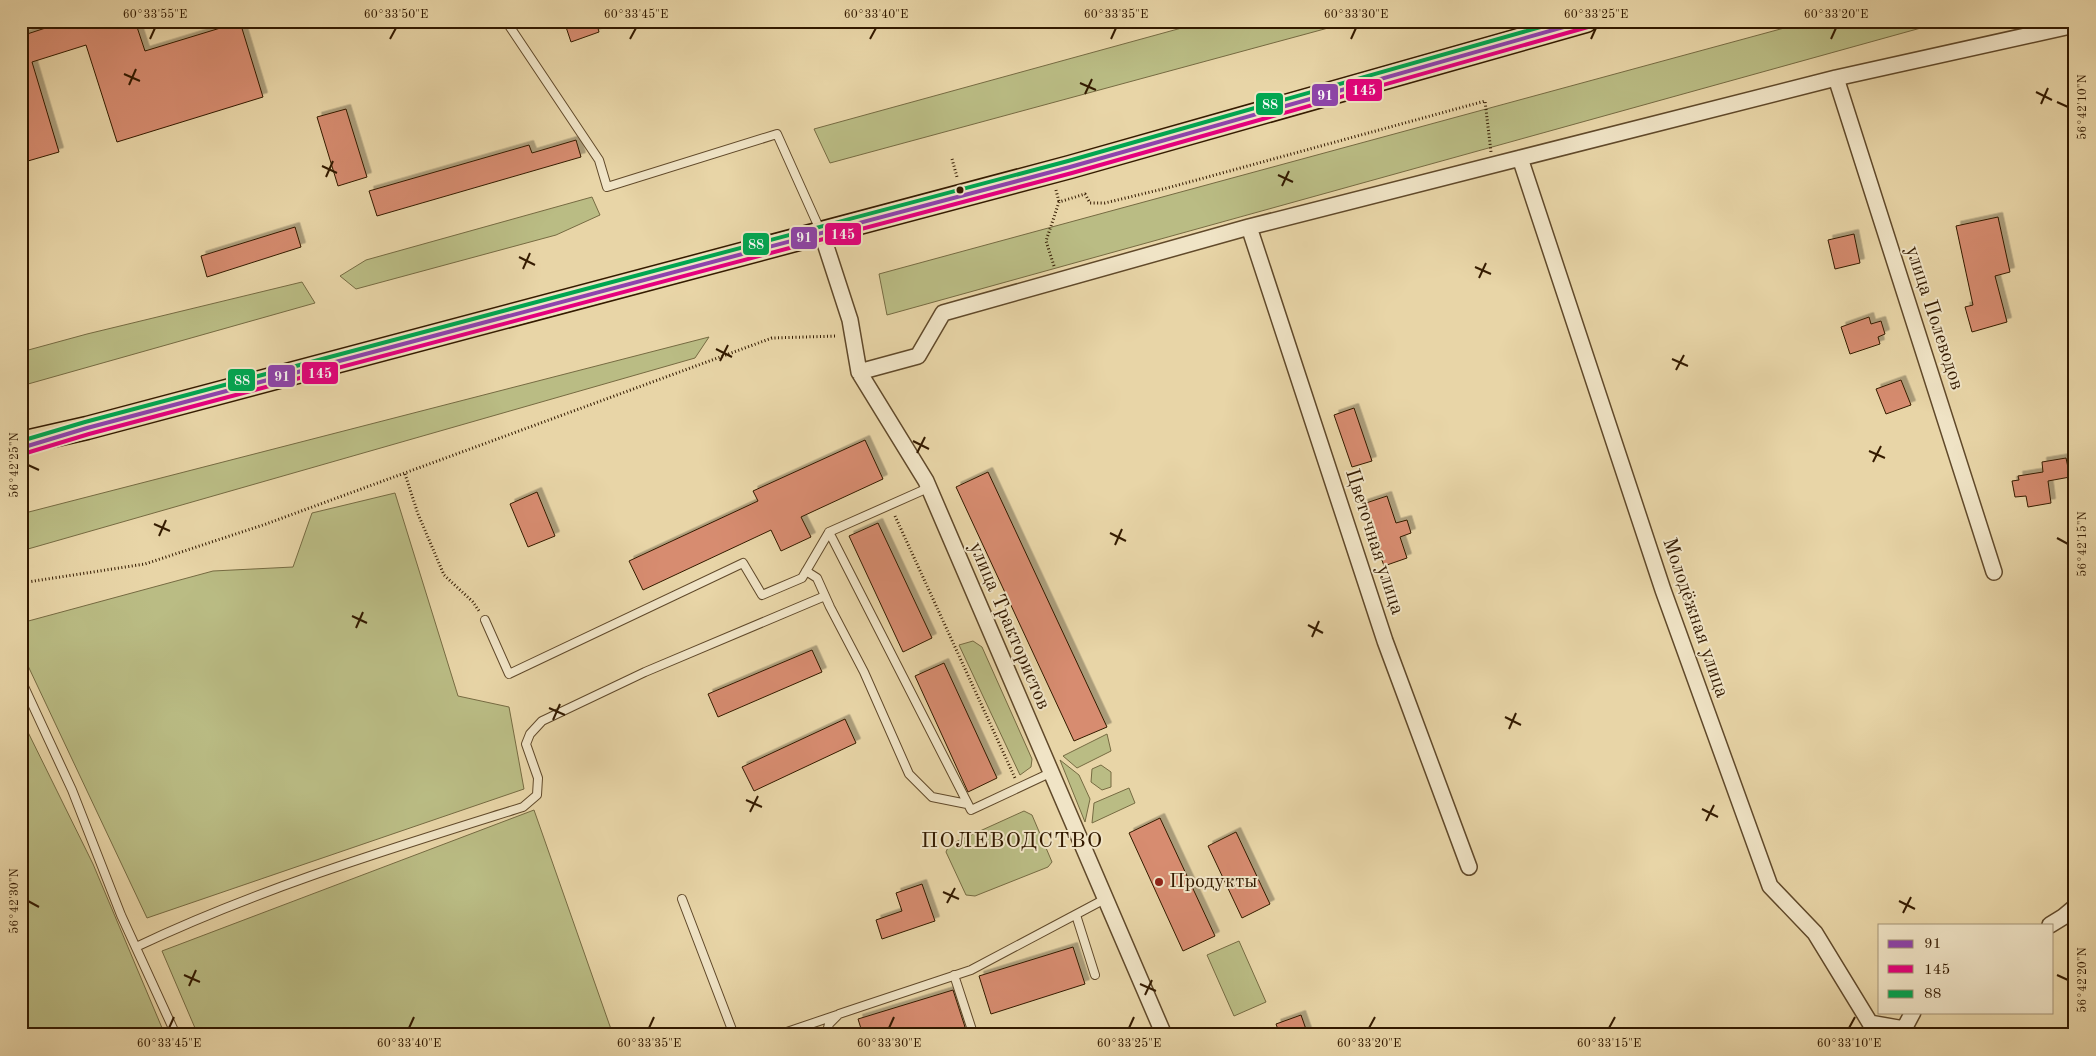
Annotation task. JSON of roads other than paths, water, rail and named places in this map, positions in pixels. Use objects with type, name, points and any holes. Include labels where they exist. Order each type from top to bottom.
[{"type":"main road","points":[[21,443],[87,428],[822,234],[1070,167],[1586,21]]},
{"type":"main road","points":[[21,448],[87,428]]},
{"type":"street","points":[[860,372],[918,356],[943,313],[1249,227],[1836,78],[2075,24]]},
{"type":"street","name":"улица Полеводов","points":[[1836,78],[1994,572]]},
{"type":"street","name":"Молодёжная улица","points":[[1520,158],[1663,590],[1770,886],[1815,933],[1870,1023],[1909,1032]]},
{"type":"street","name":"Цветочная улица","points":[[1249,227],[1385,642],[1469,868]]},
{"type":"street","name":"улица Трактористов","points":[[822,234],[850,320],[860,372],[928,488],[1164,1035]]},
{"type":"street","points":[[2052,924],[2075,907]]},
{"type":"street","points":[[1909,1032],[1913,1014]]},
{"type":"lane","points":[[506,21],[599,160],[607,187],[777,134],[822,234]]},
{"type":"lane","points":[[485,620],[509,674],[743,563],[762,595],[802,578],[829,532],[928,488]]},
{"type":"lane","points":[[829,532],[971,810],[1050,773]]},
{"type":"lane","points":[[806,571],[818,578],[825,596],[864,672],[909,774],[932,797],[968,804]]},
{"type":"lane","points":[[136,947],[186,923],[361,858],[523,807],[536,794],[538,778],[526,744],[530,734],[542,721],[645,672],[825,596]]},
{"type":"lane","points":[[21,680],[72,790],[121,915],[176,1035]]},
{"type":"lane","points":[[682,898],[734,1035]]},
{"type":"lane","points":[[778,1035],[975,969],[1105,899]]},
{"type":"lane","points":[[1076,915],[1095,975]]},
{"type":"lane","points":[[954,975],[972,1030]]},
{"type":"lane","points":[[826,1035],[829,1024],[839,1014]]},
{"type":"place","name":"Продукты","points":[[1159,882]]},
{"type":"district","name":"ПОЛЕВОДСТВО","points":[[1012,841]]}]
